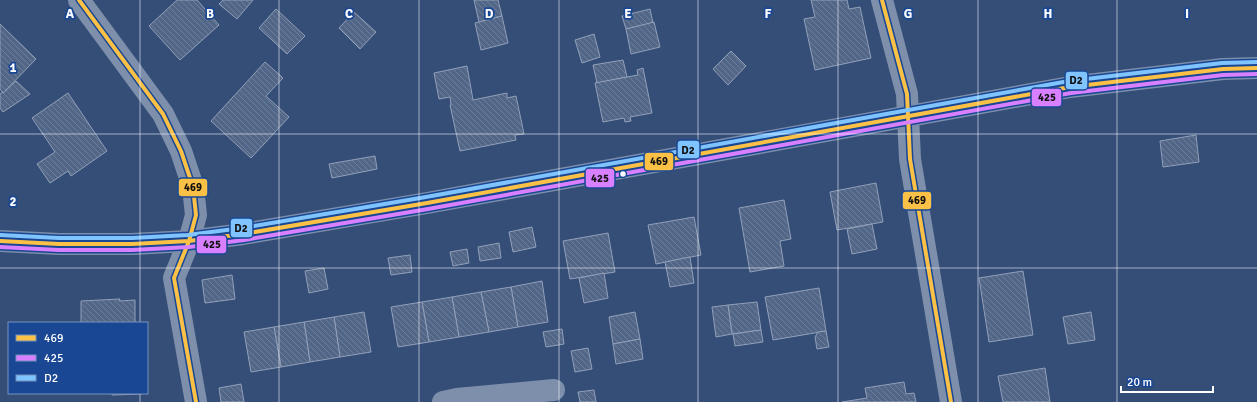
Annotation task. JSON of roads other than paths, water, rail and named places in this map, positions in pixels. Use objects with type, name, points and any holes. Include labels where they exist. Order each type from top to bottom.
[{"type":"main road","points":[[0,241],[59,244],[132,244],[189,241],[243,234],[332,220],[1070,87],[1223,69],[1257,68]]},
{"type":"street","points":[[79,0],[163,114],[181,151],[193,187],[196,215],[189,241],[174,278],[196,402]]},
{"type":"street","points":[[882,0],[907,94],[910,159],[951,402]]},
{"type":"street","points":[[453,401],[554,390]]}]
